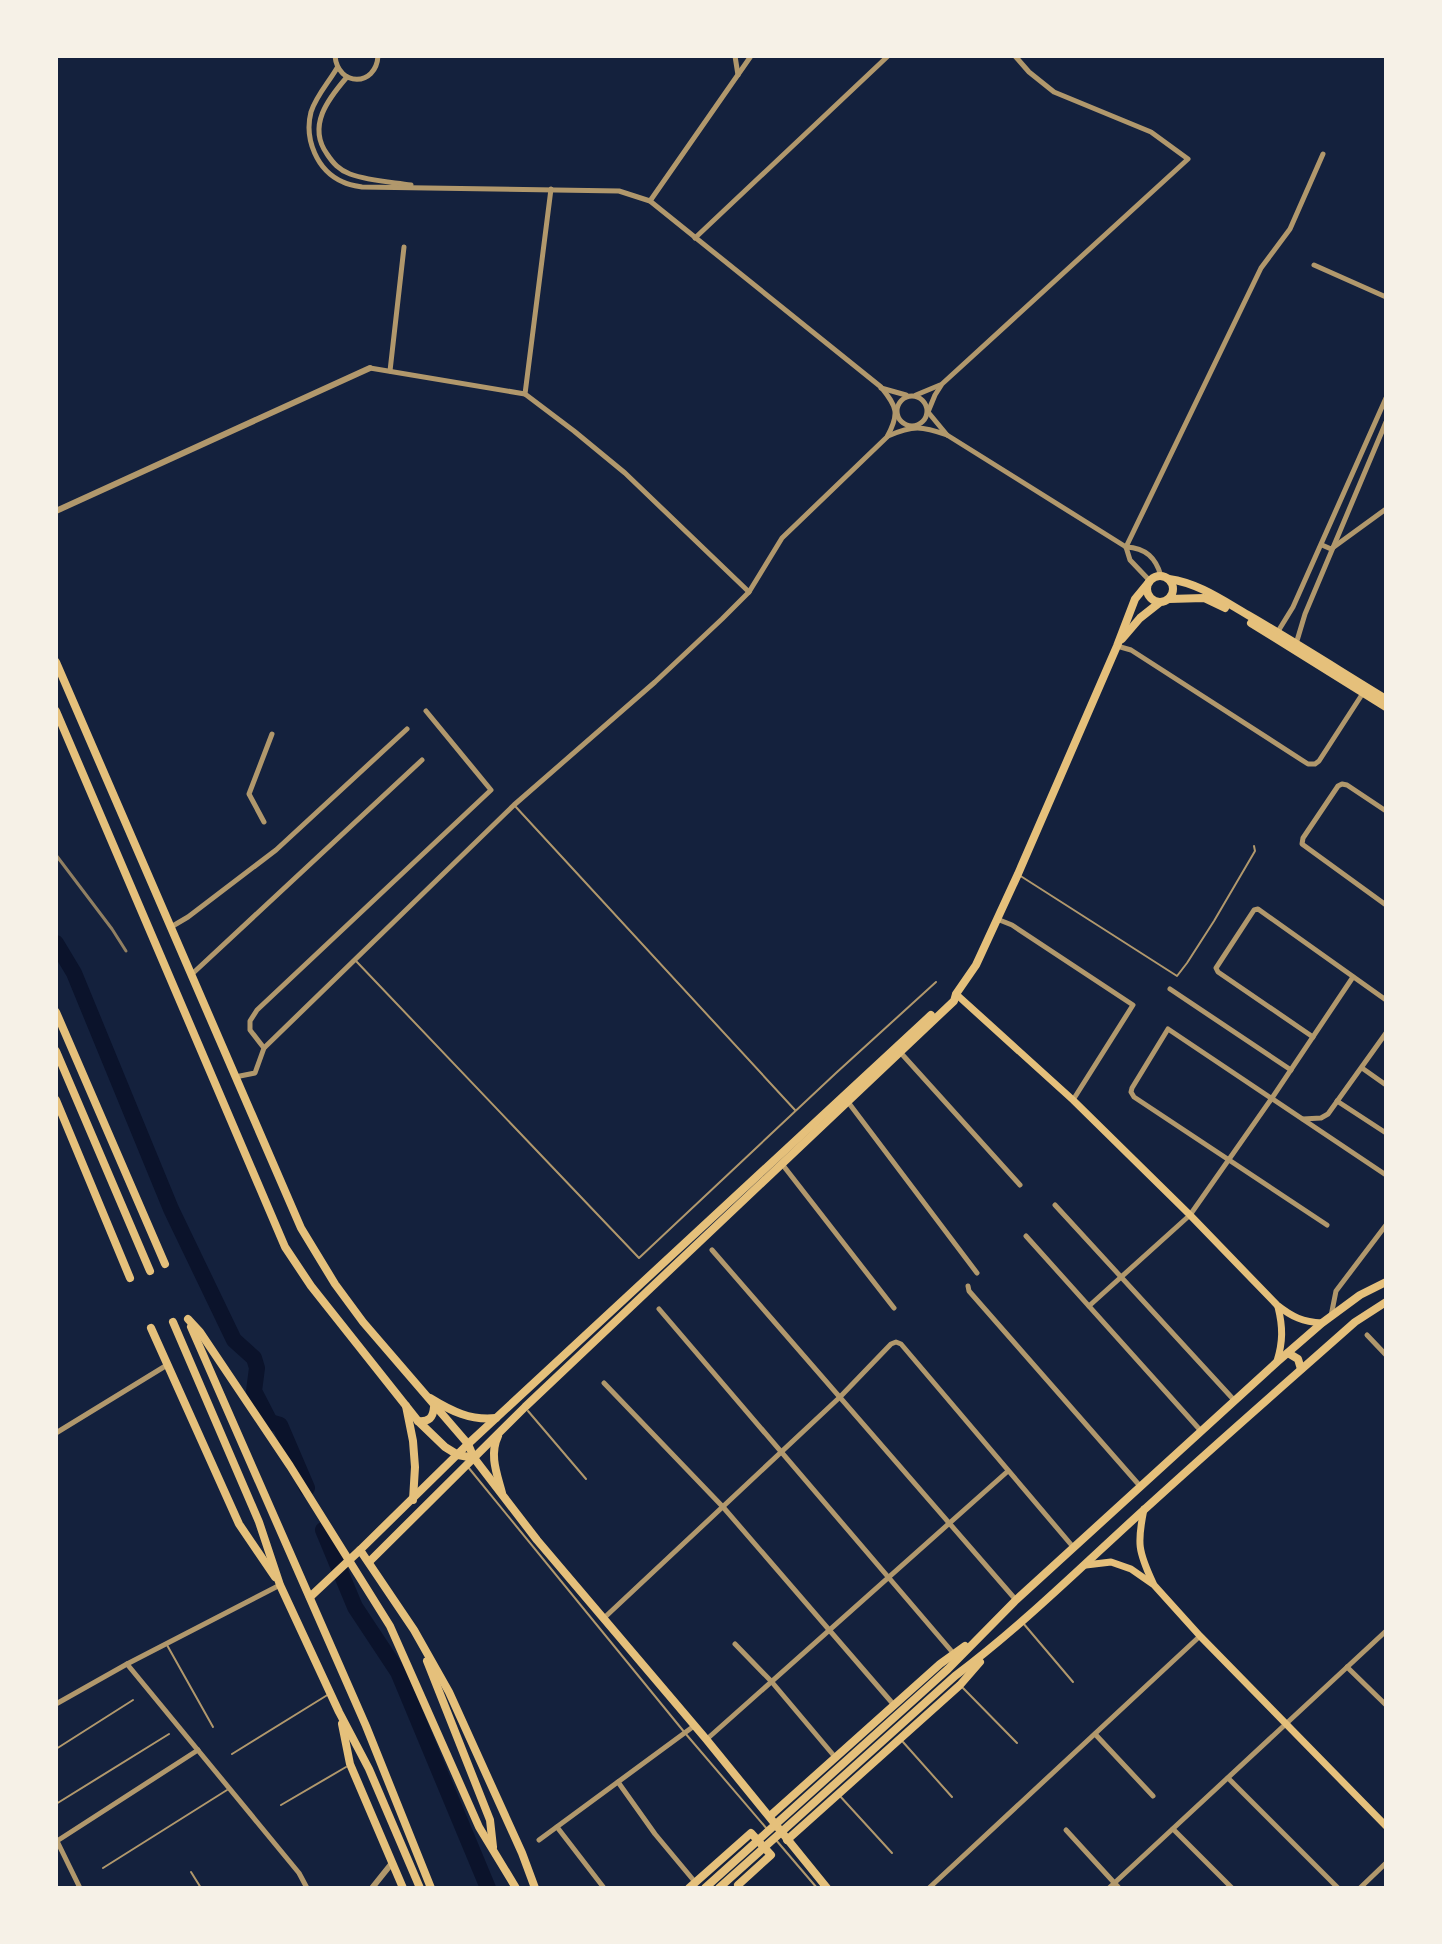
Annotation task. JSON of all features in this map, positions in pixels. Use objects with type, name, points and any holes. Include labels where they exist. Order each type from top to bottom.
[{"type":"main road","points":[[1165,577],[1174,590],[1169,599]]},
{"type":"main road","points":[[310,1597],[468,1444],[956,994],[976,965],[1018,874],[1135,599],[1150,581],[1165,577],[1200,588],[1386,699]]},
{"type":"main road","points":[[1150,581],[1147,593],[1159,603]]},
{"type":"main road","points":[[1117,646],[1140,618],[1169,599],[1204,598],[1276,634]]},
{"type":"main road","points":[[1296,646],[1386,707]]},
{"type":"main road","points":[[56,662],[310,1246],[363,1322],[468,1444],[474,1458],[537,1540],[706,1739],[827,1888]]},
{"type":"main road","points":[[56,711],[285,1247],[311,1286],[418,1421],[445,1447],[458,1455],[474,1458]]},
{"type":"main road","points":[[118,857],[136,849]]},
{"type":"main road","points":[[369,1562],[525,1407],[954,1001],[956,994]]},
{"type":"main road","points":[[956,994],[1073,1100],[1277,1305],[1304,1322],[1322,1323]]},
{"type":"main road","points":[[56,1012],[165,1264]]},
{"type":"main road","points":[[57,1055],[150,1271]]},
{"type":"main road","points":[[56,1100],[130,1278]]},
{"type":"main road","points":[[770,1816],[894,1705],[982,1633],[1277,1362],[1360,1295],[1386,1282]]},
{"type":"main road","points":[[705,1888],[954,1677],[995,1646],[1301,1369],[1355,1322],[1386,1302]]},
{"type":"main road","points":[[1277,1305],[1283,1343],[1277,1362]]},
{"type":"main road","points":[[431,1888],[366,1726],[188,1319],[200,1332],[290,1466],[390,1626],[479,1827],[516,1888]]},
{"type":"main road","points":[[173,1322],[259,1522],[280,1585],[369,1769],[420,1888]]},
{"type":"main road","points":[[151,1328],[239,1524],[280,1585]]},
{"type":"main road","points":[[1302,1341],[1315,1357]]},
{"type":"main road","points":[[1288,1353],[1298,1359],[1301,1369]]},
{"type":"main road","points":[[425,1395],[456,1413],[475,1418],[497,1418]]},
{"type":"main road","points":[[406,1405],[415,1467],[413,1500]]},
{"type":"main road","points":[[418,1421],[430,1419],[434,1407]]},
{"type":"main road","points":[[500,1432],[493,1452],[504,1497]]},
{"type":"main road","points":[[1144,1509],[1139,1536],[1142,1559],[1154,1585]]},
{"type":"main road","points":[[360,1550],[414,1630],[449,1692],[535,1888]]},
{"type":"main road","points":[[1086,1565],[1111,1562],[1131,1569],[1154,1585],[1386,1826]]},
{"type":"main road","points":[[414,1630],[490,1820],[493,1848]]},
{"type":"main road","points":[[787,1840],[900,1738],[954,1677],[982,1633]]},
{"type":"main road","points":[[719,1888],[954,1677]]},
{"type":"main road","points":[[339,1712],[350,1764],[403,1888]]},
{"type":"main road","points":[[846,1748],[844,1756],[847,1764],[857,1770],[866,1769]]},
{"type":"main road","points":[[692,1885],[751,1833],[771,1855],[736,1886]]},
{"type":"main road","points":[[720,1861],[729,1858],[738,1867],[742,1875],[736,1886]]},
{"type":"street","points":[[335,56],[337,68],[347,77],[362,79],[377,66],[378,56]]},
{"type":"street","points":[[735,56],[738,76]]},
{"type":"street","points":[[650,201],[751,56]]},
{"type":"street","points":[[695,238],[888,56]]},
{"type":"street","points":[[887,437],[924,421],[942,384],[1188,159],[1151,132],[1054,92],[1015,56]]},
{"type":"street","points":[[337,68],[311,113],[308,134],[314,154],[327,173],[343,182],[362,187],[619,191],[650,201],[881,387],[893,393],[921,398],[947,435]]},
{"type":"street","points":[[347,77],[325,105],[321,116],[318,133],[323,150],[334,165],[347,173],[428,188]]},
{"type":"street","points":[[1150,581],[1130,560],[1126,547],[1261,268],[1290,229],[1323,154]]},
{"type":"street","points":[[525,394],[551,189]]},
{"type":"street","points":[[390,371],[404,247]]},
{"type":"street","points":[[1314,265],[1386,297]]},
{"type":"street","points":[[56,511],[370,368],[525,394],[625,473],[749,592]]},
{"type":"street","points":[[235,1077],[255,1073],[264,1048],[514,805],[655,682],[749,592],[782,538],[887,437],[902,399],[942,384]]},
{"type":"street","points":[[881,387],[901,422],[947,435],[1126,547],[1149,554],[1165,577]]},
{"type":"street","points":[[1276,634],[1293,607],[1322,545],[1386,398]]},
{"type":"street","points":[[1296,646],[1331,549],[1386,422]]},
{"type":"street","points":[[1331,549],[1386,509]]},
{"type":"street","points":[[1322,545],[1331,549]]},
{"type":"street","points":[[1117,646],[1131,650],[1308,764],[1319,761],[1363,693]]},
{"type":"street","points":[[264,1048],[250,1030],[250,1021],[257,1010],[491,790],[426,711]]},
{"type":"street","points":[[170,927],[188,917],[276,850],[407,729]]},
{"type":"street","points":[[264,822],[249,794],[272,734]]},
{"type":"street","points":[[190,975],[422,760]]},
{"type":"street","points":[[1386,811],[1342,784],[1329,799],[1302,844],[1386,905]]},
{"type":"street","points":[[1313,1037],[1216,968],[1254,910],[1258,909],[1386,1000]]},
{"type":"street","points":[[997,919],[1012,925],[1133,1005],[1073,1100]]},
{"type":"street","points":[[1089,1306],[1190,1215],[1353,977]]},
{"type":"street","points":[[1170,989],[1291,1070]]},
{"type":"street","points":[[1327,1225],[1134,1097],[1132,1088],[1168,1029],[1386,1175]]},
{"type":"street","points":[[1302,1119],[1321,1118],[1328,1114],[1386,1033]]},
{"type":"street","points":[[900,1052],[1020,1185]]},
{"type":"street","points":[[1362,1068],[1386,1085]]},
{"type":"street","points":[[1337,1101],[1386,1133]]},
{"type":"street","points":[[848,1102],[977,1273]]},
{"type":"street","points":[[782,1164],[894,1308]]},
{"type":"street","points":[[1055,1205],[1235,1401]]},
{"type":"street","points":[[1331,1317],[1336,1291],[1386,1225]]},
{"type":"street","points":[[1026,1236],[1201,1431]]},
{"type":"street","points":[[712,1250],[1016,1600]]},
{"type":"street","points":[[968,1286],[969,1291],[1141,1487]]},
{"type":"street","points":[[659,1309],[954,1654]]},
{"type":"street","points":[[1367,1335],[1386,1355]]},
{"type":"street","points":[[604,1618],[896,1342],[901,1344],[1074,1548]]},
{"type":"street","points":[[56,1433],[168,1364]]},
{"type":"street","points":[[604,1383],[723,1507],[894,1705]]},
{"type":"street","points":[[706,1739],[1008,1471]]},
{"type":"street","points":[[56,1704],[280,1585]]},
{"type":"street","points":[[1066,1830],[1114,1886],[1386,1631]]},
{"type":"street","points":[[929,1888],[1200,1636]]},
{"type":"street","points":[[735,1644],[836,1757]]},
{"type":"street","points":[[127,1664],[299,1873],[307,1888]]},
{"type":"street","points":[[1347,1667],[1386,1705]]},
{"type":"street","points":[[539,1840],[694,1726]]},
{"type":"street","points":[[1095,1734],[1153,1796]]},
{"type":"street","points":[[80,1888],[57,1840],[198,1750]]},
{"type":"street","points":[[1228,1778],[1338,1888]]},
{"type":"street","points":[[618,1782],[692,1885]]},
{"type":"street","points":[[557,1827],[604,1888]]},
{"type":"street","points":[[1173,1829],[1232,1888]]},
{"type":"street","points":[[372,1888],[392,1863]]},
{"type":"street","points":[[1360,1888],[1386,1863]]},
{"type":"lane","points":[[514,805],[796,1111]]},
{"type":"lane","points":[[1018,874],[1177,976],[1237,883],[1255,851],[1254,846]]},
{"type":"lane","points":[[355,960],[639,1258],[936,982]]},
{"type":"lane","points":[[525,1407],[586,1479]]},
{"type":"lane","points":[[458,1455],[685,1733],[817,1888]]},
{"type":"lane","points":[[1022,1622],[1073,1682]]},
{"type":"lane","points":[[166,1644],[213,1727]]},
{"type":"lane","points":[[954,1677],[1017,1743]]},
{"type":"lane","points":[[232,1754],[330,1693]]},
{"type":"lane","points":[[56,1749],[133,1700]]},
{"type":"lane","points":[[56,1804],[169,1734]]},
{"type":"lane","points":[[900,1738],[952,1797]]},
{"type":"lane","points":[[281,1805],[350,1764]]},
{"type":"lane","points":[[103,1868],[229,1788]]},
{"type":"lane","points":[[838,1794],[892,1853]]},
{"type":"lane","points":[[191,1872],[201,1888]]},
{"type":"waterway","points":[[56,943],[74,973],[171,1209],[234,1340],[254,1358],[257,1368],[254,1391],[270,1422],[280,1425],[307,1488]]},
{"type":"waterway","points":[[323,1530],[355,1607],[398,1672],[488,1888]]},
{"type":"railway","points":[[56,855],[126,951]]}]
